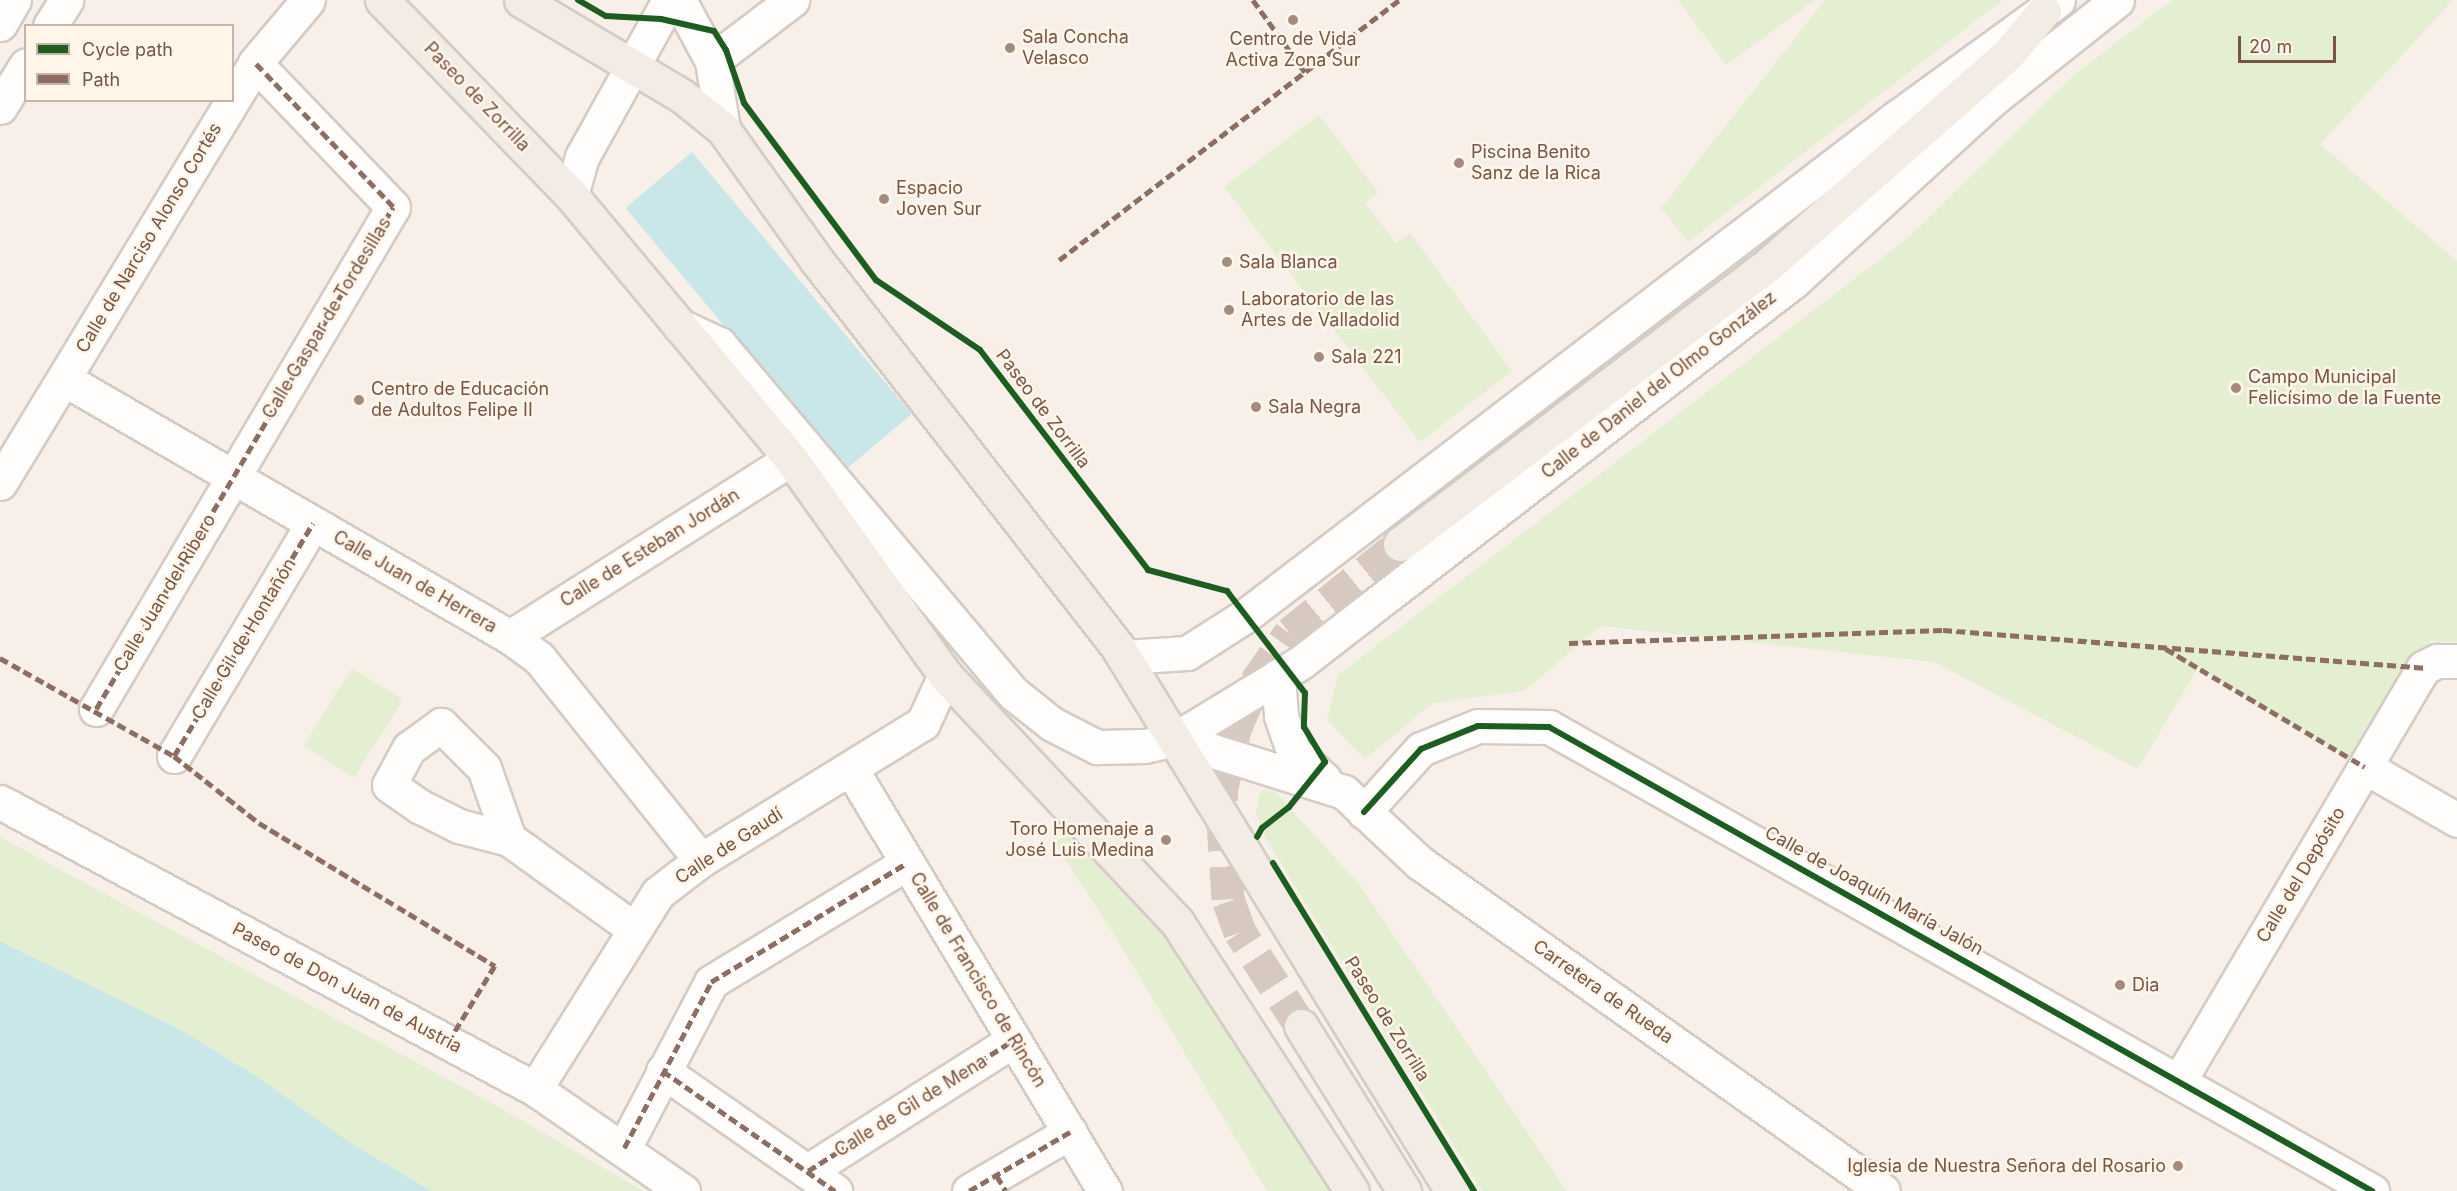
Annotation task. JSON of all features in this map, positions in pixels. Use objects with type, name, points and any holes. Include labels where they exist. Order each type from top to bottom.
[{"type":"main road","name":"Paseo de Zorrilla","points":[[382,0],[571,195],[791,459],[945,675],[1177,922],[1352,1191]]},
{"type":"main road","name":"Paseo de Zorrilla","points":[[520,0],[682,96],[723,129],[818,262],[1124,657],[1452,1191]]},
{"type":"main road","points":[[1400,544],[1770,263],[2008,54],[2051,5]]},
{"type":"main road","points":[[1301,1026],[1404,1191]]},
{"type":"street","points":[[0,24],[14,0]]},
{"type":"street","points":[[51,24],[66,0]]},
{"type":"street","name":"Calle de Narciso Alonso Cortés","points":[[234,98],[255,63],[308,0]]},
{"type":"street","points":[[571,195],[582,158],[669,0]]},
{"type":"street","points":[[679,0],[712,62],[723,129]]},
{"type":"street","points":[[712,62],[792,0]]},
{"type":"street","name":"Calle de Daniel del Olmo González","points":[[1175,739],[1278,676],[1362,615],[1794,281],[1994,98],[2117,0]]},
{"type":"street","points":[[1124,657],[1187,653],[1245,616],[1897,117],[2051,5]]},
{"type":"street","name":"Calle Gaspar de Tordesillas","points":[[233,477],[393,207],[255,63]]},
{"type":"street","points":[[0,107],[24,68]]},
{"type":"street","name":"Calle de Narciso Alonso Cortés","points":[[0,483],[231,102]]},
{"type":"street","name":"Paseo de Zorrilla","points":[[680,326],[719,344],[1013,693],[1052,724],[1097,747],[1145,746],[1175,739]]},
{"type":"street","name":"Calle Juan de Herrera","points":[[64,379],[510,637],[539,658],[701,860]]},
{"type":"street","name":"Calle de Esteban Jordán","points":[[510,637],[791,459]]},
{"type":"street","name":"Calle Juan del Ribero","points":[[96,709],[233,477]]},
{"type":"street","name":"Calle Gil de Hontañón","points":[[174,756],[313,523]]},
{"type":"street","name":"Calle del Depósito","points":[[2179,1081],[2423,668],[2437,661],[2457,661]]},
{"type":"street","name":"Calle de Gaudí","points":[[535,1089],[633,928],[658,893],[701,860],[923,723],[945,675]]},
{"type":"street","name":"Carretera de Rueda","points":[[1278,676],[1281,716],[1293,751],[1330,785]]},
{"type":"street","name":"Calle de Joaquín María Jalón","points":[[1364,812],[1421,749],[1479,726],[1549,727],[2372,1191]]},
{"type":"street","name":"Carretera de Rueda","points":[[1175,739],[1330,785],[1344,792],[1420,863],[1883,1191]]},
{"type":"street","points":[[2365,767],[2457,820]]},
{"type":"street","name":"Calle de Francisco de Rincón","points":[[851,769],[1106,1191]]},
{"type":"street","name":"Paseo de Don Juan de Austria","points":[[0,802],[535,1089],[624,1148],[683,1191]]},
{"type":"street","points":[[509,839],[633,928]]},
{"type":"street","points":[[624,1148],[711,982],[908,863]]},
{"type":"street","name":"Calle de Gil de Mena","points":[[808,1171],[1014,1040]]},
{"type":"street","points":[[663,1071],[835,1191]]},
{"type":"street","points":[[969,1191],[1002,1183],[1070,1132]]},
{"type":"green space","points":[[1678,0],[1815,0],[1726,65]]},
{"type":"green space","points":[[1825,0],[2003,0],[1688,242],[1661,208]]},
{"type":"green space","points":[[2172,0],[2453,0],[2320,144],[2457,261],[2457,642],[2431,641],[2365,767],[2198,668],[2138,769],[1934,662],[1601,626],[1524,691],[1433,703],[1365,759],[1327,720],[1338,675],[1909,237],[2075,74]]},
{"type":"green space","points":[[1319,115],[1378,192],[1365,203],[1396,243],[1410,233],[1512,371],[1420,442],[1224,187]]},
{"type":"green space","points":[[352,668],[403,700],[354,778],[303,746]]},
{"type":"green space","points":[[1264,789],[1276,793],[1359,884],[1567,1191],[1482,1191],[1266,839],[1256,813],[1259,795]]},
{"type":"green space","points":[[1067,835],[1131,889],[1179,947],[1329,1191],[1267,1191],[1116,938],[1054,842]]},
{"type":"green space","points":[[0,837],[499,1107],[643,1191],[432,1191],[352,1144],[259,1078],[181,1030],[0,941]]},
{"type":"water","points":[[692,152],[912,414],[845,470],[625,208]]},
{"type":"water","points":[[0,941],[181,1030],[259,1078],[352,1144],[432,1191],[0,1191]]},
{"type":"tunnel","points":[[1301,1026],[1240,932],[1228,899],[1221,792],[1235,729],[1255,683],[1290,633],[1400,544]]},
{"type":"marked path","points":[[1253,0],[1305,72]]},
{"type":"marked path","points":[[1059,260],[1399,0]]},
{"type":"marked path","points":[[96,709],[393,207],[255,63]]},
{"type":"marked path","points":[[174,756],[313,523]]},
{"type":"marked path","points":[[1569,643],[1943,630],[2423,668]]},
{"type":"marked path","points":[[2166,649],[2365,767]]},
{"type":"marked path","points":[[0,658],[174,756],[259,823],[495,966],[448,1043]]},
{"type":"marked path","points":[[624,1148],[711,982],[907,863]]},
{"type":"marked path","points":[[808,1171],[1014,1040]]},
{"type":"marked path","points":[[663,1071],[835,1191]]},
{"type":"marked path","points":[[969,1191],[1070,1132]]},
{"type":"marked path","points":[[997,1176],[1006,1191]]},
{"type":"cycle path","points":[[578,0],[606,16],[661,19],[714,31],[726,50],[744,103],[876,280],[980,350],[1148,570],[1227,591],[1305,693],[1304,727],[1325,762],[1289,807],[1262,828],[1257,837]]},
{"type":"cycle path","points":[[1364,812],[1421,749],[1478,726],[1549,727],[2372,1191]]},
{"type":"cycle path","points":[[1273,863],[1474,1191]]},
{"type":"place","name":"Centro de Vida Activa Zona Sur","points":[[1293,20]]},
{"type":"place","name":"Sala Concha Velasco","points":[[1010,48]]},
{"type":"place","name":"Piscina Benito Sanz de la Rica","points":[[1459,163]]},
{"type":"place","name":"Espacio Joven Sur","points":[[884,199]]},
{"type":"place","name":"Sala Blanca","points":[[1227,262]]},
{"type":"place","name":"Laboratorio de las Artes de Valladolid","points":[[1229,310]]},
{"type":"place","name":"Sala 221","points":[[1319,357]]},
{"type":"place","name":"Campo Municipal Felicísimo de la Fuente","points":[[2236,388]]},
{"type":"place","name":"Centro de Educación de Adultos Felipe II","points":[[359,400]]},
{"type":"place","name":"Sala Negra","points":[[1256,407]]},
{"type":"place","name":"Toro Homenaje a José Luis Medina","points":[[1166,840]]},
{"type":"place","name":"Dia","points":[[2120,985]]},
{"type":"place","name":"Iglesia de Nuestra Señora del Rosario","points":[[2178,1166]]}]
